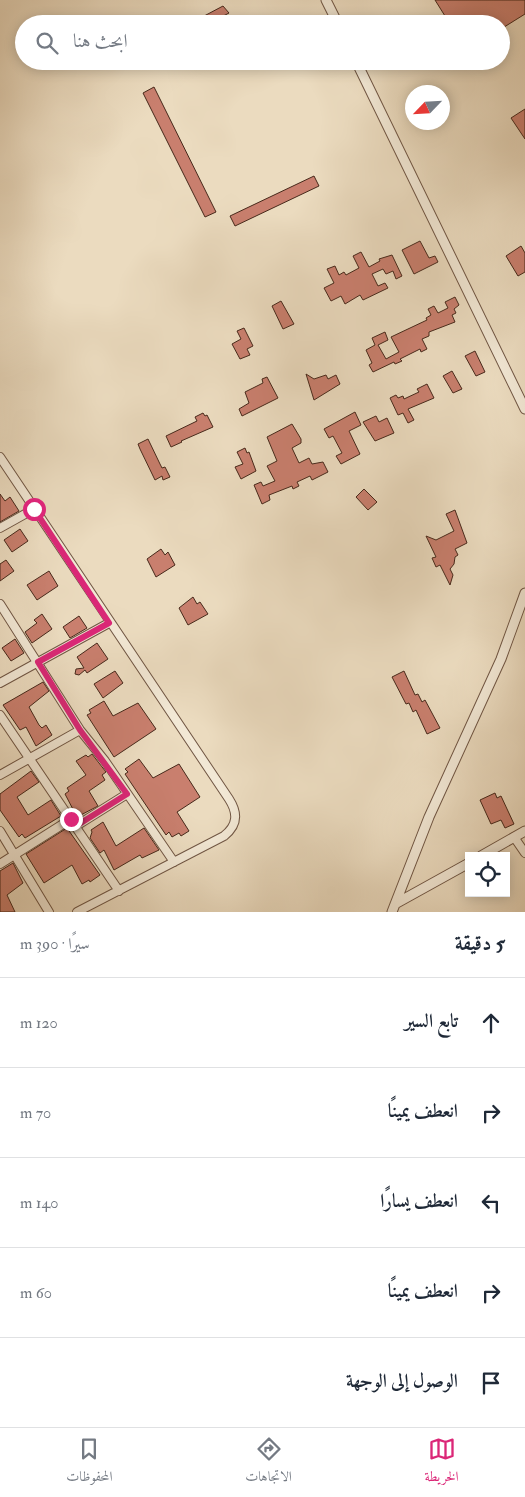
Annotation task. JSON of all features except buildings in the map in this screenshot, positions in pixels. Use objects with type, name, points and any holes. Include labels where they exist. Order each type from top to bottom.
[{"type":"street","points":[[326,0],[334,15]]},
{"type":"street","points":[[360,70],[525,408]]},
{"type":"street","points":[[0,457],[109,623],[234,807],[236,815],[230,831],[77,912]]},
{"type":"street","points":[[0,528],[34,509]]},
{"type":"street","points":[[394,908],[429,817],[501,659],[525,594]]},
{"type":"street","points":[[0,604],[80,730],[174,862]]},
{"type":"street","points":[[0,683],[109,623]]},
{"type":"street","points":[[0,715],[28,760],[76,826],[119,891]]},
{"type":"street","points":[[0,775],[80,730]]},
{"type":"street","points":[[76,826],[127,794]]},
{"type":"street","points":[[0,864],[71,819]]},
{"type":"street","points":[[0,831],[49,912]]},
{"type":"street","points":[[488,852],[525,831]]},
{"type":"street","points":[[514,837],[525,853]]},
{"type":"street","points":[[394,908],[465,864]]},
{"type":"route","points":[[34,509],[109,623],[38,662],[80,730],[105,761],[127,794],[76,826],[71,819]]}]
